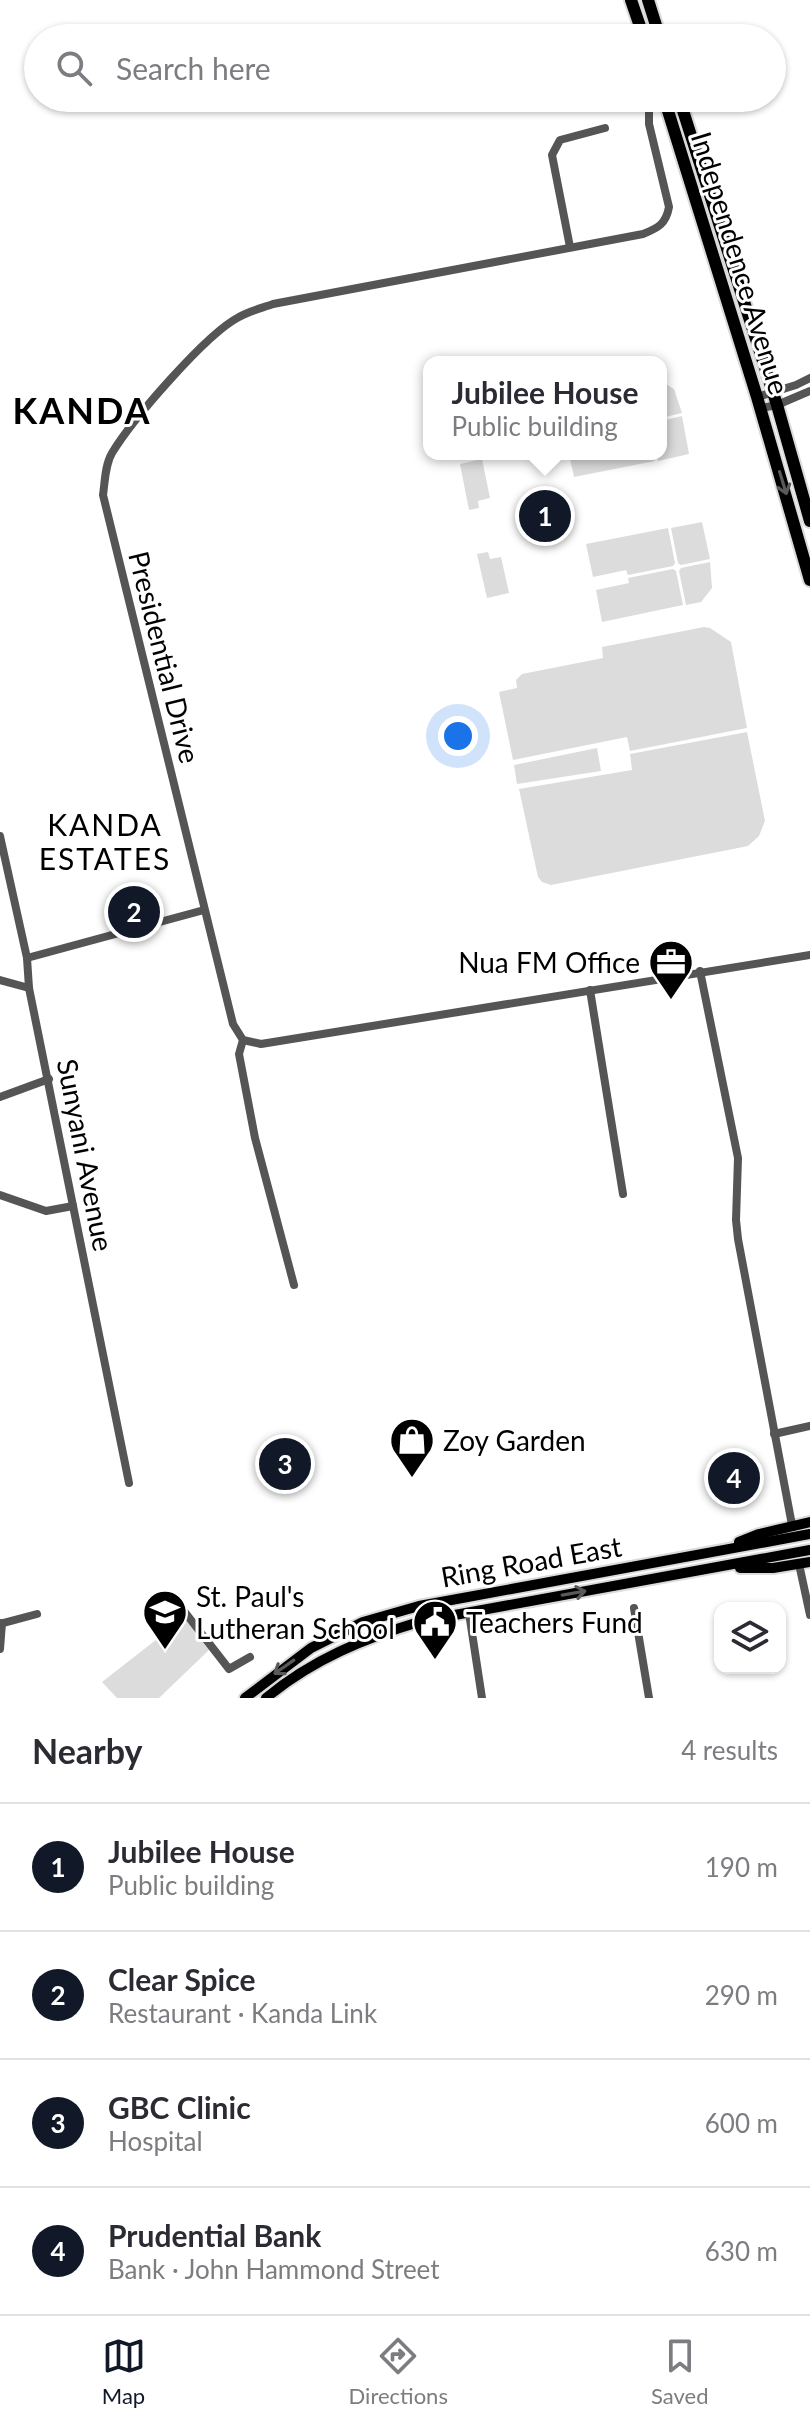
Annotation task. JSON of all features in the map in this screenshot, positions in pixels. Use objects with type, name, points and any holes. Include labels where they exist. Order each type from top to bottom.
[{"type":"highway","points":[[631,0],[639,24]]},
{"type":"highway","points":[[648,0],[656,24]]},
{"type":"highway","name":"Independence Avenue","points":[[668,112],[759,402],[810,580]]},
{"type":"highway","name":"Independence Avenue","points":[[683,112],[773,392],[810,521]]},
{"type":"main road","points":[[706,1554],[759,1534],[810,1522]]},
{"type":"main road","points":[[706,1554],[810,1534]]},
{"type":"main road","points":[[266,1698],[334,1652],[368,1637],[422,1621],[810,1550]]},
{"type":"main road","name":"Ring Road East","points":[[245,1698],[311,1648],[363,1622],[445,1600],[706,1554]]},
{"type":"main road","points":[[706,1569],[805,1563]]},
{"type":"main road","points":[[538,1584],[541,1599]]},
{"type":"street","name":"Presidential Drive","points":[[243,1040],[233,1024],[103,495],[112,454],[162,389],[224,327],[239,317],[273,304],[643,234],[661,226],[668,216],[665,186],[649,124],[649,112]]},
{"type":"street","points":[[570,247],[552,155],[560,140],[605,128]]},
{"type":"street","points":[[759,402],[773,392],[810,378]]},
{"type":"street","points":[[759,402],[777,405],[810,391]]},
{"type":"street","name":"Sunyani Avenue","points":[[0,841],[27,958],[29,988],[129,1483]]},
{"type":"street","points":[[27,958],[204,910]]},
{"type":"street","points":[[294,1285],[255,1138],[239,1054],[243,1040],[261,1044],[810,955]]},
{"type":"street","points":[[700,971],[738,1158],[738,1239],[792,1525]]},
{"type":"street","points":[[0,980],[29,988]]},
{"type":"street","points":[[590,990],[623,1194]]},
{"type":"street","points":[[0,1097],[49,1079]]},
{"type":"street","points":[[0,1195],[46,1211],[73,1206]]},
{"type":"street","points":[[774,1434],[810,1426]]},
{"type":"street","points":[[805,1563],[810,1615]]},
{"type":"street","points":[[180,1606],[229,1669],[250,1657]]},
{"type":"street","points":[[634,1608],[649,1698]]},
{"type":"street","points":[[469,1613],[482,1698]]},
{"type":"street","points":[[0,1649],[1,1624],[37,1614]]},
{"type":"shaded area","points":[[667,385],[674,389],[682,413],[667,417]]},
{"type":"shaded area","points":[[682,416],[689,454],[667,459],[667,420]]},
{"type":"shaded area","points":[[482,460],[490,498],[478,501],[479,508],[469,510],[460,464]]},
{"type":"shaded area","points":[[570,460],[655,461],[574,477]]},
{"type":"shaded area","points":[[702,522],[710,559],[681,565],[671,528]]},
{"type":"shaded area","points":[[668,528],[673,566],[628,575],[626,570],[593,577],[586,544]]},
{"type":"shaded area","points":[[488,552],[490,559],[501,557],[509,593],[487,598],[477,554]]},
{"type":"shaded area","points":[[710,562],[712,588],[701,602],[686,605],[679,571]]},
{"type":"shaded area","points":[[673,569],[683,605],[602,622],[596,590],[629,583],[628,578]]},
{"type":"shaded area","points":[[704,627],[731,642],[747,728],[630,751],[627,737],[513,760],[499,692],[517,688],[516,680],[522,674],[603,658],[602,647]]},
{"type":"shaded area","points":[[747,732],[765,821],[759,836],[748,846],[551,885],[538,877],[519,789],[632,770],[630,754]]},
{"type":"shaded area","points":[[597,748],[601,771],[517,784],[514,765]]},
{"type":"shaded area","points":[[184,1618],[209,1650],[159,1698],[117,1698],[102,1682]]},
{"type":"place","name":"Jubilee House","points":[[545,516]]},
{"type":"place","name":"Clear Spice","points":[[134,912]]},
{"type":"place","name":"Nua FM Office","points":[[671,1001]]},
{"type":"place","name":"GBC Clinic","points":[[285,1464]]},
{"type":"place","name":"Prudential Bank","points":[[734,1478]]},
{"type":"place","name":"Zoy Garden","points":[[412,1479]]},
{"type":"place","name":"St. Paul's Lutheran School","points":[[165,1651]]},
{"type":"place","name":"Teachers Fund","points":[[435,1661]]},
{"type":"district","name":"KANDA","points":[[82,410]]},
{"type":"district","name":"KANDA ESTATES","points":[[105,841]]}]
